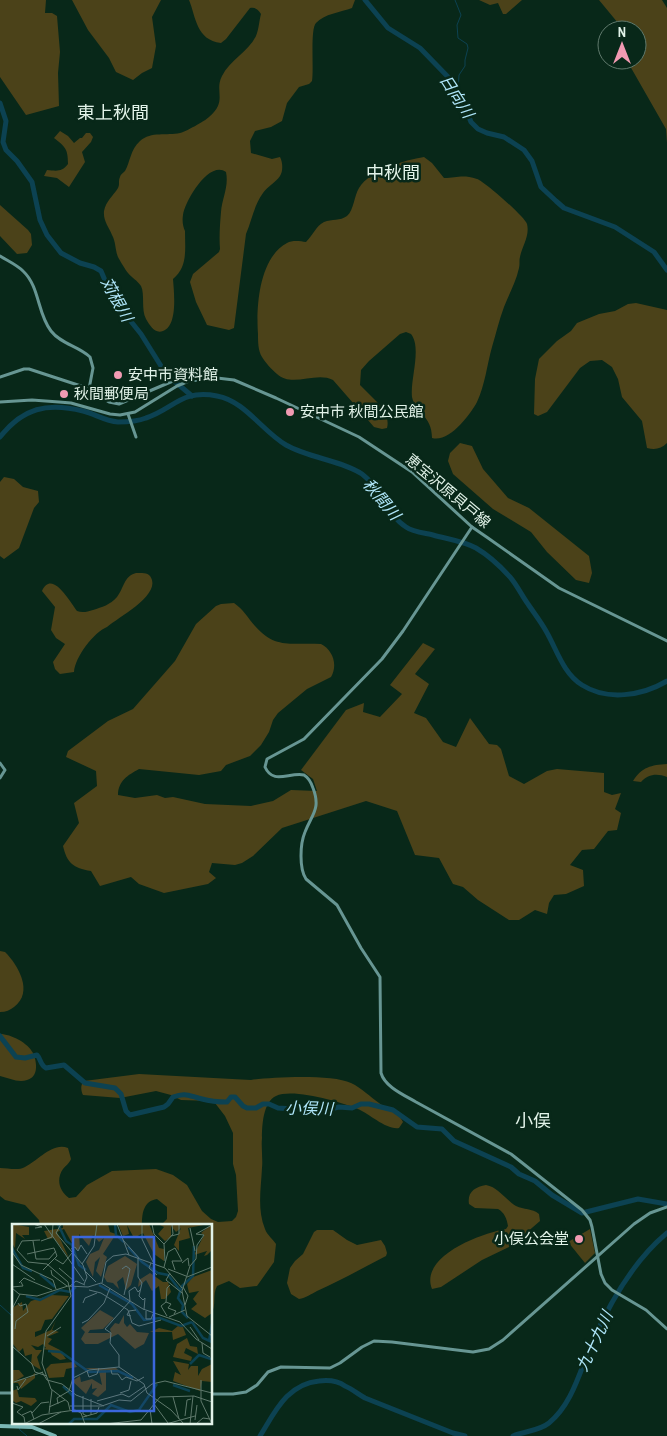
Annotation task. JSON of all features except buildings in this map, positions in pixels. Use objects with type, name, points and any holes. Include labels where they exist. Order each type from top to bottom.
[{"type":"main road","points":[[0,1426],[38,1428],[55,1436]]},
{"type":"street","points":[[0,256],[20,269],[29,278],[52,333],[61,341],[90,356],[93,368],[90,389],[30,369],[24,369],[0,377]]},
{"type":"street","name":"恵宝沢原貝戸線","points":[[90,389],[109,402],[119,404],[171,381],[196,375],[206,378]]},
{"type":"street","name":"恵宝沢原貝戸線","points":[[128,416],[177,386],[195,379],[217,378],[234,380],[359,437],[412,472],[472,527],[559,588],[667,642]]},
{"type":"street","points":[[0,402],[32,400],[71,403],[110,414],[128,416],[136,437]]},
{"type":"street","points":[[472,527],[403,631],[382,659],[304,740],[266,760],[265,767],[275,777],[296,774],[304,775],[309,780],[316,795],[316,809],[303,839],[303,873],[306,879],[336,905],[360,948],[380,977],[381,1073],[383,1079],[416,1102],[511,1154],[582,1210],[589,1218],[592,1226],[602,1278],[608,1287],[644,1310],[667,1329]]},
{"type":"street","points":[[0,763],[6,770],[0,778]]},
{"type":"street","points":[[212,1394],[246,1392],[257,1385],[268,1372],[281,1367],[324,1369],[335,1366],[374,1341],[459,1351],[489,1349],[503,1340],[642,1218],[666,1207]]},
{"type":"shaded area","points":[[0,0],[46,0],[45,13],[52,13],[57,16],[60,52],[58,73],[59,106],[26,115],[0,77]]},
{"type":"shaded area","points":[[72,0],[161,0],[152,17],[156,46],[152,68],[133,80],[116,72],[109,58],[88,30]]},
{"type":"shaded area","points":[[189,0],[355,0],[352,8],[328,15],[316,23],[313,33],[312,81],[299,87],[287,103],[282,121],[271,127],[255,131],[250,141],[251,153],[272,159],[280,157],[282,169],[278,178],[260,198],[246,234],[234,328],[229,330],[207,325],[196,302],[190,282],[193,274],[219,252],[220,249],[221,212],[227,177],[226,172],[219,170],[205,177],[193,192],[185,209],[183,226],[185,231],[185,257],[181,269],[173,279],[174,308],[171,323],[168,328],[160,332],[153,329],[146,319],[141,286],[127,272],[118,257],[113,238],[104,218],[105,207],[118,188],[120,176],[125,171],[134,148],[140,141],[149,136],[183,132],[203,121],[215,111],[219,101],[219,86],[222,76],[225,70],[253,42],[261,14],[256,9],[250,8],[221,43],[213,41],[202,33],[198,27]]},
{"type":"shaded area","points":[[479,0],[522,0],[506,14],[503,14],[498,3],[490,5]]},
{"type":"shaded area","points":[[599,0],[662,0],[667,8],[667,143],[666,129],[632,70],[647,70],[647,20],[616,20]]},
{"type":"shaded area","points":[[60,131],[74,143],[86,133],[90,133],[93,137],[82,152],[85,162],[69,187],[57,178],[44,176],[47,170],[59,170],[68,164],[65,148],[54,138]]},
{"type":"shaded area","points":[[424,157],[432,163],[444,178],[467,177],[481,181],[525,220],[528,228],[518,273],[504,307],[480,395],[469,414],[458,427],[439,438],[432,438],[429,424],[416,407],[412,397],[416,347],[411,334],[406,332],[400,334],[361,370],[360,385],[384,409],[388,425],[387,428],[382,429],[374,427],[333,380],[319,377],[290,380],[277,374],[262,357],[258,343],[258,310],[261,284],[270,260],[278,250],[289,242],[306,242],[324,222],[342,219],[347,216],[359,188],[371,176],[398,163]]},
{"type":"shaded area","points":[[0,205],[31,234],[32,245],[27,253],[17,254],[0,236]]},
{"type":"shaded area","points":[[636,303],[667,310],[667,443],[658,448],[647,448],[642,421],[622,397],[618,379],[612,367],[602,360],[590,361],[580,368],[547,412],[538,416],[534,414],[535,379],[539,359],[557,341],[571,331],[577,323],[599,314],[615,311],[628,304]]},
{"type":"shaded area","points":[[460,443],[472,446],[483,469],[508,498],[529,508],[589,556],[592,573],[589,583],[576,580],[547,552],[531,532],[493,509],[453,474],[448,461],[450,453]]},
{"type":"shaded area","points":[[4,477],[14,479],[23,487],[38,491],[39,502],[34,508],[19,548],[4,559],[0,556],[0,482]]},
{"type":"shaded area","points":[[136,573],[146,574],[151,577],[152,586],[149,593],[136,606],[91,639],[81,652],[74,672],[60,674],[55,669],[53,662],[65,644],[56,638],[51,630],[55,607],[42,591],[46,585],[56,585],[77,611],[85,612],[103,607],[112,602],[129,577]]},
{"type":"shaded area","points":[[234,603],[270,639],[285,643],[321,644],[329,650],[334,663],[331,677],[307,689],[278,713],[261,745],[250,756],[226,765],[221,771],[199,775],[139,769],[122,782],[118,795],[135,798],[157,795],[205,804],[251,806],[273,801],[291,790],[317,791],[313,779],[301,770],[346,710],[364,703],[363,712],[380,717],[402,694],[390,685],[423,643],[435,649],[415,674],[429,684],[414,713],[426,718],[443,742],[456,747],[470,718],[489,744],[497,745],[501,749],[509,776],[524,784],[547,771],[557,769],[604,773],[604,792],[612,795],[621,793],[615,809],[621,813],[617,830],[608,831],[594,849],[582,850],[570,865],[583,870],[584,886],[566,894],[554,895],[549,903],[547,914],[535,910],[519,920],[509,920],[478,900],[463,887],[453,884],[439,858],[415,855],[397,811],[366,801],[282,828],[253,856],[242,863],[235,865],[212,863],[209,872],[216,878],[208,884],[164,893],[139,884],[131,877],[100,886],[91,871],[72,864],[63,846],[79,823],[74,803],[97,786],[96,771],[66,757],[68,751],[108,721],[133,709],[175,661],[196,624],[216,606]]},
{"type":"shaded area","points":[[667,764],[667,777],[653,775],[641,782],[633,781],[647,768]]},
{"type":"shaded area","points":[[0,951],[5,952],[10,957],[19,971],[22,979],[23,994],[20,1001],[14,1007],[0,1012]]},
{"type":"shaded area","points":[[0,1034],[19,1040],[31,1049],[36,1065],[34,1076],[20,1081],[0,1076]]},
{"type":"shaded area","points":[[139,1074],[251,1080],[302,1077],[330,1078],[342,1080],[359,1087],[396,1114],[403,1122],[399,1128],[389,1127],[358,1109],[305,1095],[284,1094],[272,1099],[268,1103],[263,1121],[260,1199],[265,1229],[276,1244],[274,1262],[257,1286],[240,1288],[229,1281],[217,1286],[212,1312],[212,1224],[162,1224],[167,1219],[167,1207],[157,1199],[149,1202],[145,1208],[142,1224],[40,1224],[39,1220],[25,1205],[5,1200],[0,1196],[0,1168],[22,1168],[45,1153],[62,1147],[68,1148],[71,1159],[63,1169],[59,1181],[63,1192],[69,1198],[76,1197],[87,1185],[112,1171],[156,1169],[173,1175],[187,1185],[202,1211],[211,1219],[218,1222],[232,1221],[236,1217],[238,1211],[236,1175],[233,1164],[233,1133],[225,1116],[215,1103],[211,1101],[181,1100],[156,1091],[120,1098],[83,1095],[81,1086],[84,1081]]},
{"type":"shaded area","points":[[486,1185],[494,1188],[516,1206],[539,1214],[540,1221],[511,1246],[482,1260],[441,1287],[432,1289],[430,1277],[435,1266],[443,1257],[469,1241],[482,1235],[506,1229],[508,1226],[505,1216],[498,1209],[475,1208],[469,1204],[471,1193],[478,1187]]},
{"type":"shaded area","points":[[590,1229],[595,1253],[585,1263],[568,1242]]},
{"type":"shaded area","points":[[317,1230],[333,1230],[357,1245],[381,1240],[385,1246],[386,1256],[299,1299],[291,1294],[287,1283],[290,1268],[303,1254],[314,1232]]},
{"type":"waterway","name":"日向川","points":[[365,0],[388,28],[420,48],[451,80],[461,97],[471,122],[478,129],[504,137],[524,150],[532,161],[541,187],[556,201],[564,208],[615,227],[654,252],[667,270]]},
{"type":"waterway","points":[[455,0],[461,15],[457,25],[458,38],[467,44],[468,48],[465,66],[459,75],[458,91]]},
{"type":"waterway","name":"苅根川","points":[[0,103],[6,121],[3,142],[6,150],[17,161],[32,182],[40,220],[47,235],[61,253],[101,271],[113,299],[141,334],[166,374],[192,396]]},
{"type":"waterway","name":"秋間川","points":[[0,437],[18,419],[37,410],[47,408],[70,408],[104,419],[128,422],[156,414],[178,401],[195,395],[217,396],[227,399],[245,410],[286,445],[362,474],[374,486],[393,515],[409,529],[455,540],[476,548],[490,558],[513,580],[544,628],[565,668],[582,685],[602,693],[624,695],[647,690],[667,681]]},
{"type":"waterway","name":"小俣川","points":[[0,1036],[16,1057],[25,1058],[37,1055],[46,1068],[64,1065],[85,1083],[115,1088],[121,1094],[126,1111],[130,1115],[164,1107],[173,1097],[181,1095],[224,1102],[227,1102],[231,1097],[235,1097],[247,1108],[256,1108],[263,1104],[269,1104],[278,1108],[294,1109],[304,1107],[326,1110],[339,1107],[352,1108],[361,1104],[369,1104],[393,1110],[417,1127],[442,1129],[454,1141],[511,1167],[519,1174],[535,1181],[552,1195],[582,1213],[638,1199],[667,1204]]},
{"type":"waterway","name":"九十九川","points":[[513,1436],[545,1426],[564,1406],[575,1386],[599,1328],[615,1298],[643,1256],[667,1233]]},
{"type":"waterway","points":[[0,1305],[12,1317]]},
{"type":"waterway","name":"九十九川","points":[[260,1436],[277,1409],[290,1393],[298,1387],[319,1381],[339,1383],[365,1398],[465,1436]]},
{"type":"waterway","points":[[18,1424],[20,1430],[27,1436]]},
{"type":"place","name":"安中市資料館","points":[[118,375]]},
{"type":"place","name":"秋間郵便局","points":[[64,394]]},
{"type":"place","name":"安中市 秋間公民館","points":[[290,412]]},
{"type":"place","name":"小俣公会堂","points":[[579,1239]]},
{"type":"district","name":"東上秋間","points":[[113,113]]},
{"type":"district","name":"中秋間","points":[[393,173]]},
{"type":"district","name":"小俣","points":[[533,1121]]}]
